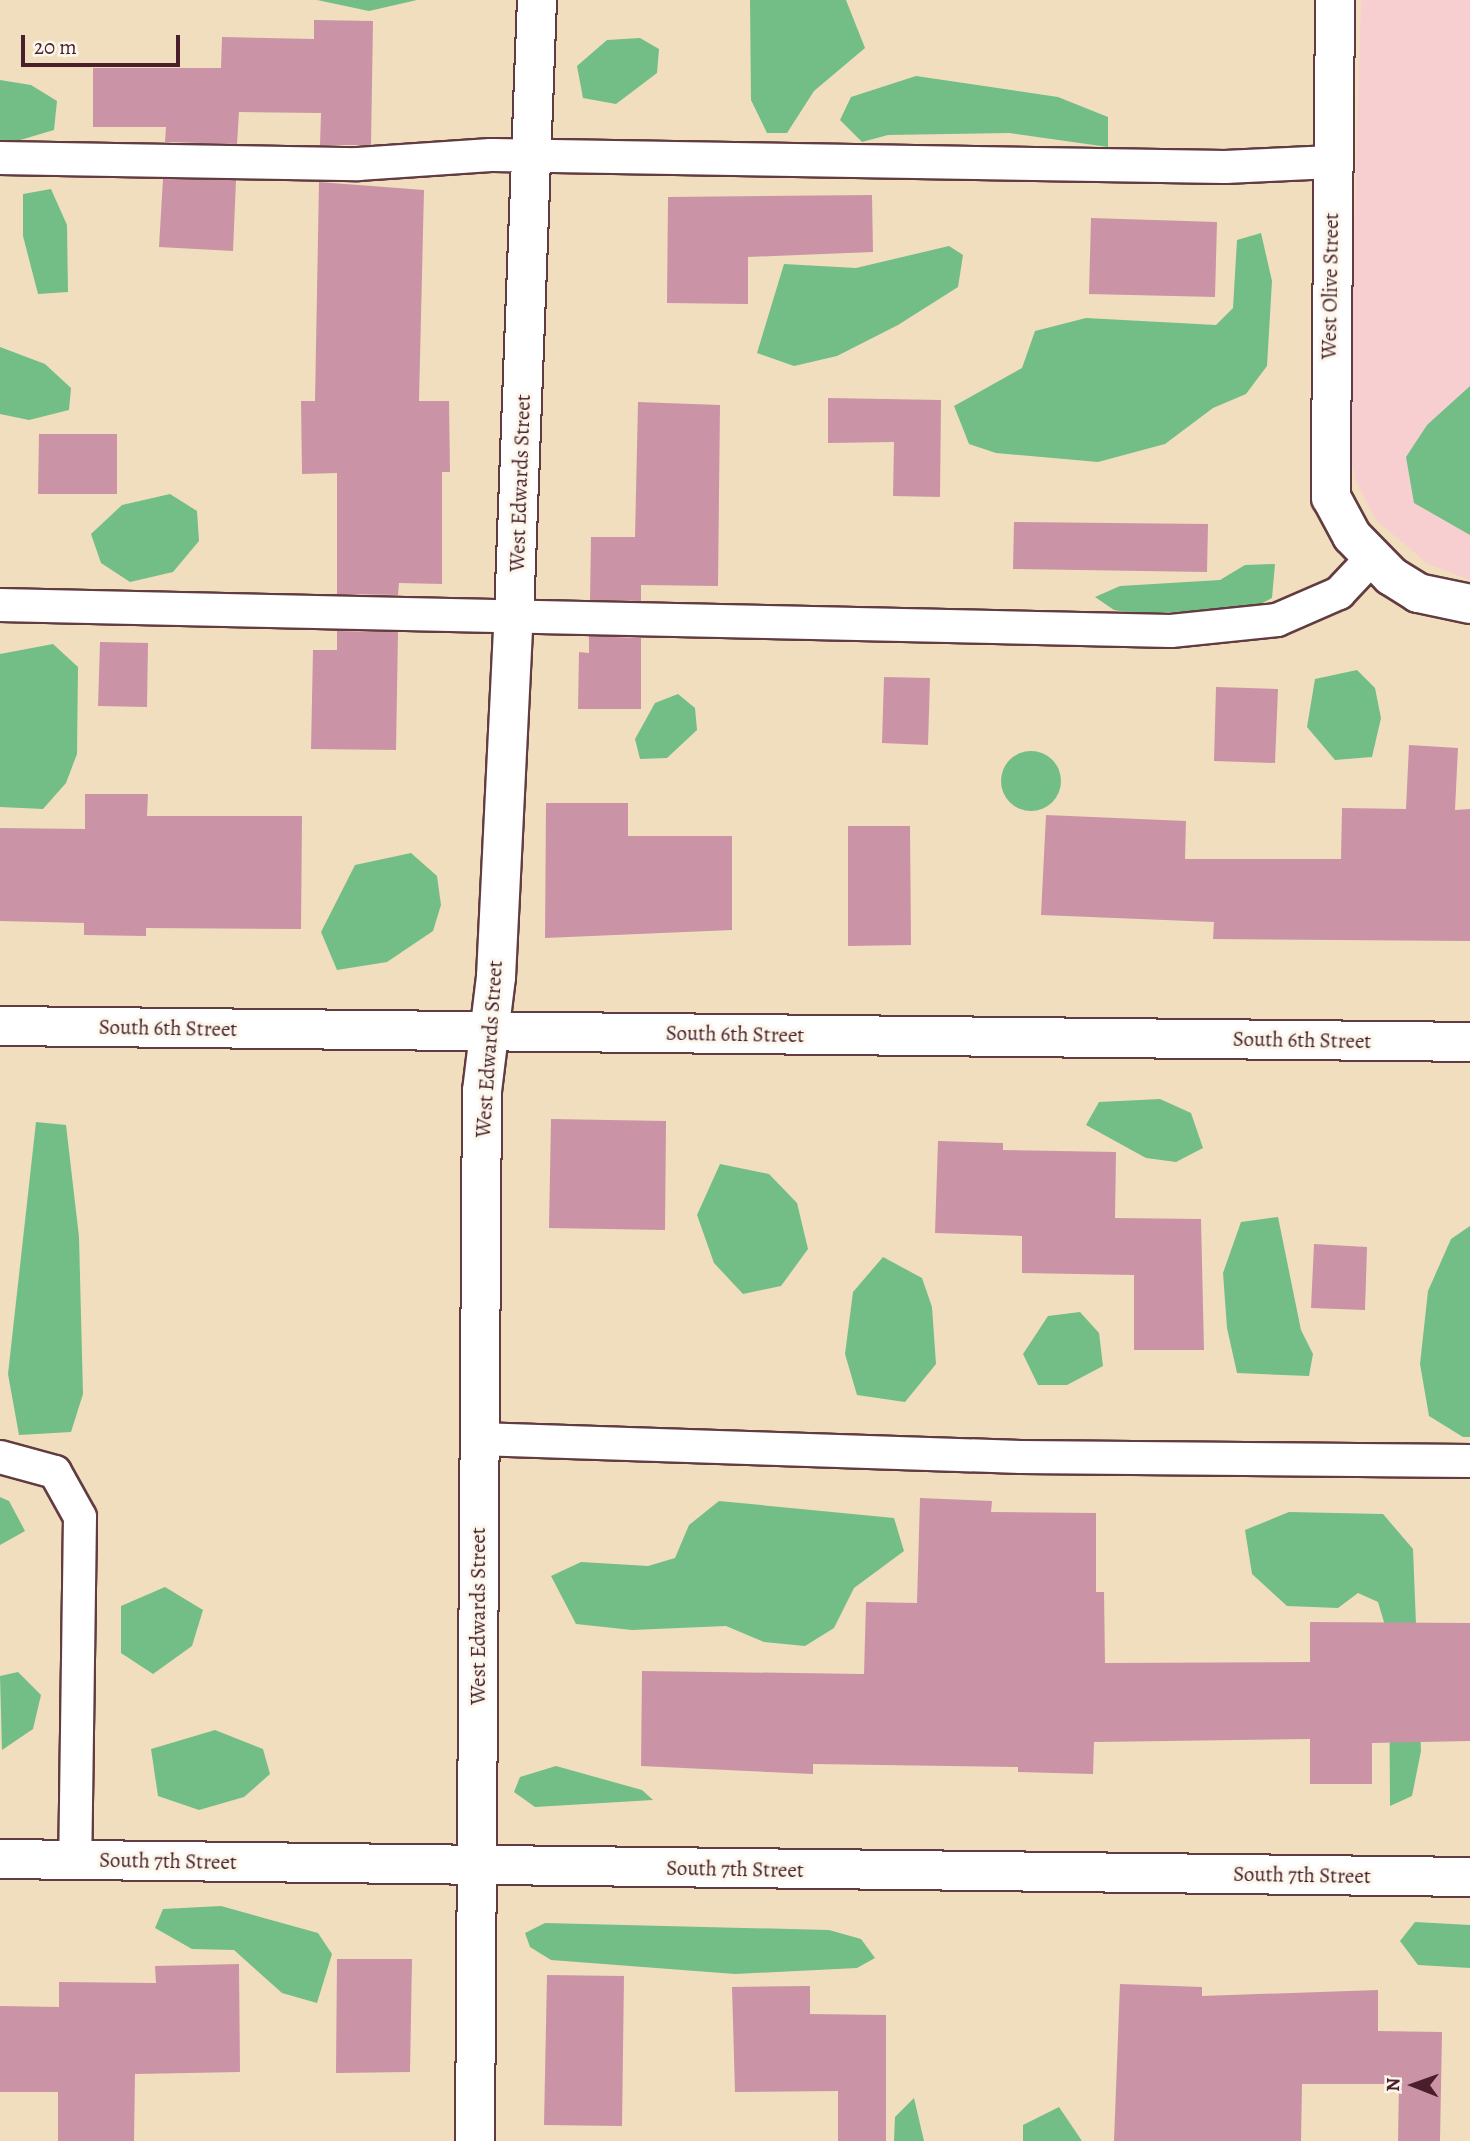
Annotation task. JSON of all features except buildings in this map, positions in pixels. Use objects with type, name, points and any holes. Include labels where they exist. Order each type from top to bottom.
[{"type":"street","name":"West Edwards Street","points":[[475,2141],[482,1091],[489,1031],[514,615],[534,157],[537,0]]},
{"type":"street","name":"West Olive Street","points":[[1335,0],[1326,461],[1331,497],[1352,536],[1372,558],[1418,593],[1470,604]]},
{"type":"street","name":"South 6th Street","points":[[0,1026],[1470,1042]]},
{"type":"street","name":"South 7th Street","points":[[0,1859],[1470,1877]]},
{"type":"lane","points":[[0,158],[358,164],[534,157],[1225,167],[1332,162]]},
{"type":"lane","points":[[0,605],[1171,631],[1277,620],[1339,593],[1372,558]]},
{"type":"lane","points":[[478,1438],[1021,1457],[1470,1461]]},
{"type":"lane","points":[[0,1457],[55,1472],[80,1517],[75,1859]]},
{"type":"shaded area","points":[[1361,0],[1470,0],[1470,580],[1428,564],[1376,520],[1356,482],[1348,445]]},
{"type":"green space","points":[[317,0],[417,0],[369,11]]},
{"type":"green space","points":[[750,0],[846,0],[865,48],[814,91],[787,133],[767,133],[751,100]]},
{"type":"green space","points":[[640,38],[659,49],[657,73],[616,104],[583,98],[577,66],[607,40]]},
{"type":"green space","points":[[916,76],[1058,97],[1108,117],[1108,147],[1009,133],[888,135],[862,142],[840,120],[851,97]]},
{"type":"green space","points":[[0,80],[31,85],[57,101],[54,130],[0,146]]},
{"type":"green space","points":[[51,189],[67,225],[68,292],[38,294],[23,236],[23,194]]},
{"type":"green space","points":[[1261,233],[1272,281],[1267,366],[1246,394],[1213,408],[1165,444],[1098,462],[996,453],[969,444],[954,406],[1022,368],[1035,331],[1086,318],[1216,325],[1233,308],[1237,240]]},
{"type":"green space","points":[[949,246],[963,255],[958,287],[898,325],[837,356],[794,366],[757,353],[784,264],[856,268]]},
{"type":"green space","points":[[0,347],[45,364],[71,388],[69,410],[29,420],[0,414]]},
{"type":"green space","points":[[1470,386],[1470,535],[1414,503],[1406,457],[1427,425]]},
{"type":"green space","points":[[170,494],[197,511],[199,541],[173,572],[130,582],[101,563],[91,534],[122,505]]},
{"type":"green space","points":[[1275,564],[1272,598],[1253,608],[1137,614],[1114,610],[1095,597],[1120,586],[1220,580],[1245,565]]},
{"type":"green space","points":[[53,644],[78,667],[77,754],[66,783],[43,809],[0,807],[0,654]]},
{"type":"green space","points":[[1357,670],[1375,688],[1381,718],[1372,757],[1335,760],[1307,727],[1315,679]]},
{"type":"green space","points":[[678,694],[695,708],[697,730],[667,758],[640,759],[635,739],[655,703]]},
{"type":"green space","points":[[1025,751],[1037,751],[1056,764],[1061,781],[1059,793],[1048,806],[1037,811],[1025,811],[1006,798],[1001,787],[1001,775],[1014,756]]},
{"type":"green space","points":[[411,853],[437,876],[441,905],[433,931],[387,962],[337,970],[321,932],[355,865]]},
{"type":"green space","points":[[1160,1099],[1191,1113],[1203,1148],[1176,1162],[1146,1158],[1086,1125],[1099,1102]]},
{"type":"green space","points":[[36,1122],[66,1125],[79,1237],[83,1394],[71,1432],[19,1435],[8,1374]]},
{"type":"green space","points":[[720,1164],[769,1174],[797,1203],[808,1249],[781,1286],[743,1294],[714,1263],[697,1215]]},
{"type":"green space","points":[[1278,1217],[1301,1330],[1313,1354],[1309,1376],[1237,1373],[1227,1328],[1223,1273],[1241,1222]]},
{"type":"green space","points":[[1470,1226],[1470,1437],[1463,1437],[1429,1416],[1420,1364],[1428,1291],[1451,1239]]},
{"type":"green space","points":[[883,1257],[922,1278],[932,1307],[936,1364],[905,1402],[857,1395],[845,1354],[853,1292]]},
{"type":"green space","points":[[1080,1312],[1099,1333],[1103,1366],[1067,1385],[1038,1385],[1023,1354],[1048,1316]]},
{"type":"green space","points":[[0,1497],[9,1501],[25,1531],[0,1545]]},
{"type":"green space","points":[[719,1501],[894,1518],[904,1551],[854,1588],[834,1628],[805,1646],[764,1642],[726,1626],[632,1630],[576,1624],[551,1576],[581,1562],[648,1566],[675,1558],[689,1525]]},
{"type":"green space","points":[[1289,1512],[1383,1514],[1413,1549],[1421,1751],[1412,1796],[1390,1806],[1389,1639],[1378,1602],[1358,1593],[1338,1608],[1287,1606],[1252,1574],[1245,1530]]},
{"type":"green space","points":[[165,1587],[203,1610],[192,1646],[153,1674],[121,1653],[121,1606]]},
{"type":"green space","points":[[18,1672],[41,1695],[33,1729],[2,1750],[0,1676]]},
{"type":"green space","points":[[215,1730],[263,1749],[270,1774],[244,1797],[199,1810],[158,1796],[151,1749]]},
{"type":"green space","points":[[556,1766],[642,1790],[653,1800],[535,1807],[514,1792],[520,1777]]},
{"type":"green space","points":[[221,1906],[318,1933],[332,1954],[317,2003],[282,1993],[234,1950],[192,1949],[155,1928],[163,1909]]},
{"type":"green space","points":[[1415,1922],[1470,1925],[1470,1968],[1418,1965],[1400,1941]]},
{"type":"green space","points":[[545,1923],[829,1930],[861,1939],[875,1958],[857,1968],[735,1974],[551,1960],[530,1947],[525,1933]]},
{"type":"green space","points":[[914,2098],[924,2141],[894,2141],[895,2117]]},
{"type":"green space","points":[[1059,2107],[1082,2141],[1023,2141],[1023,2125]]}]
